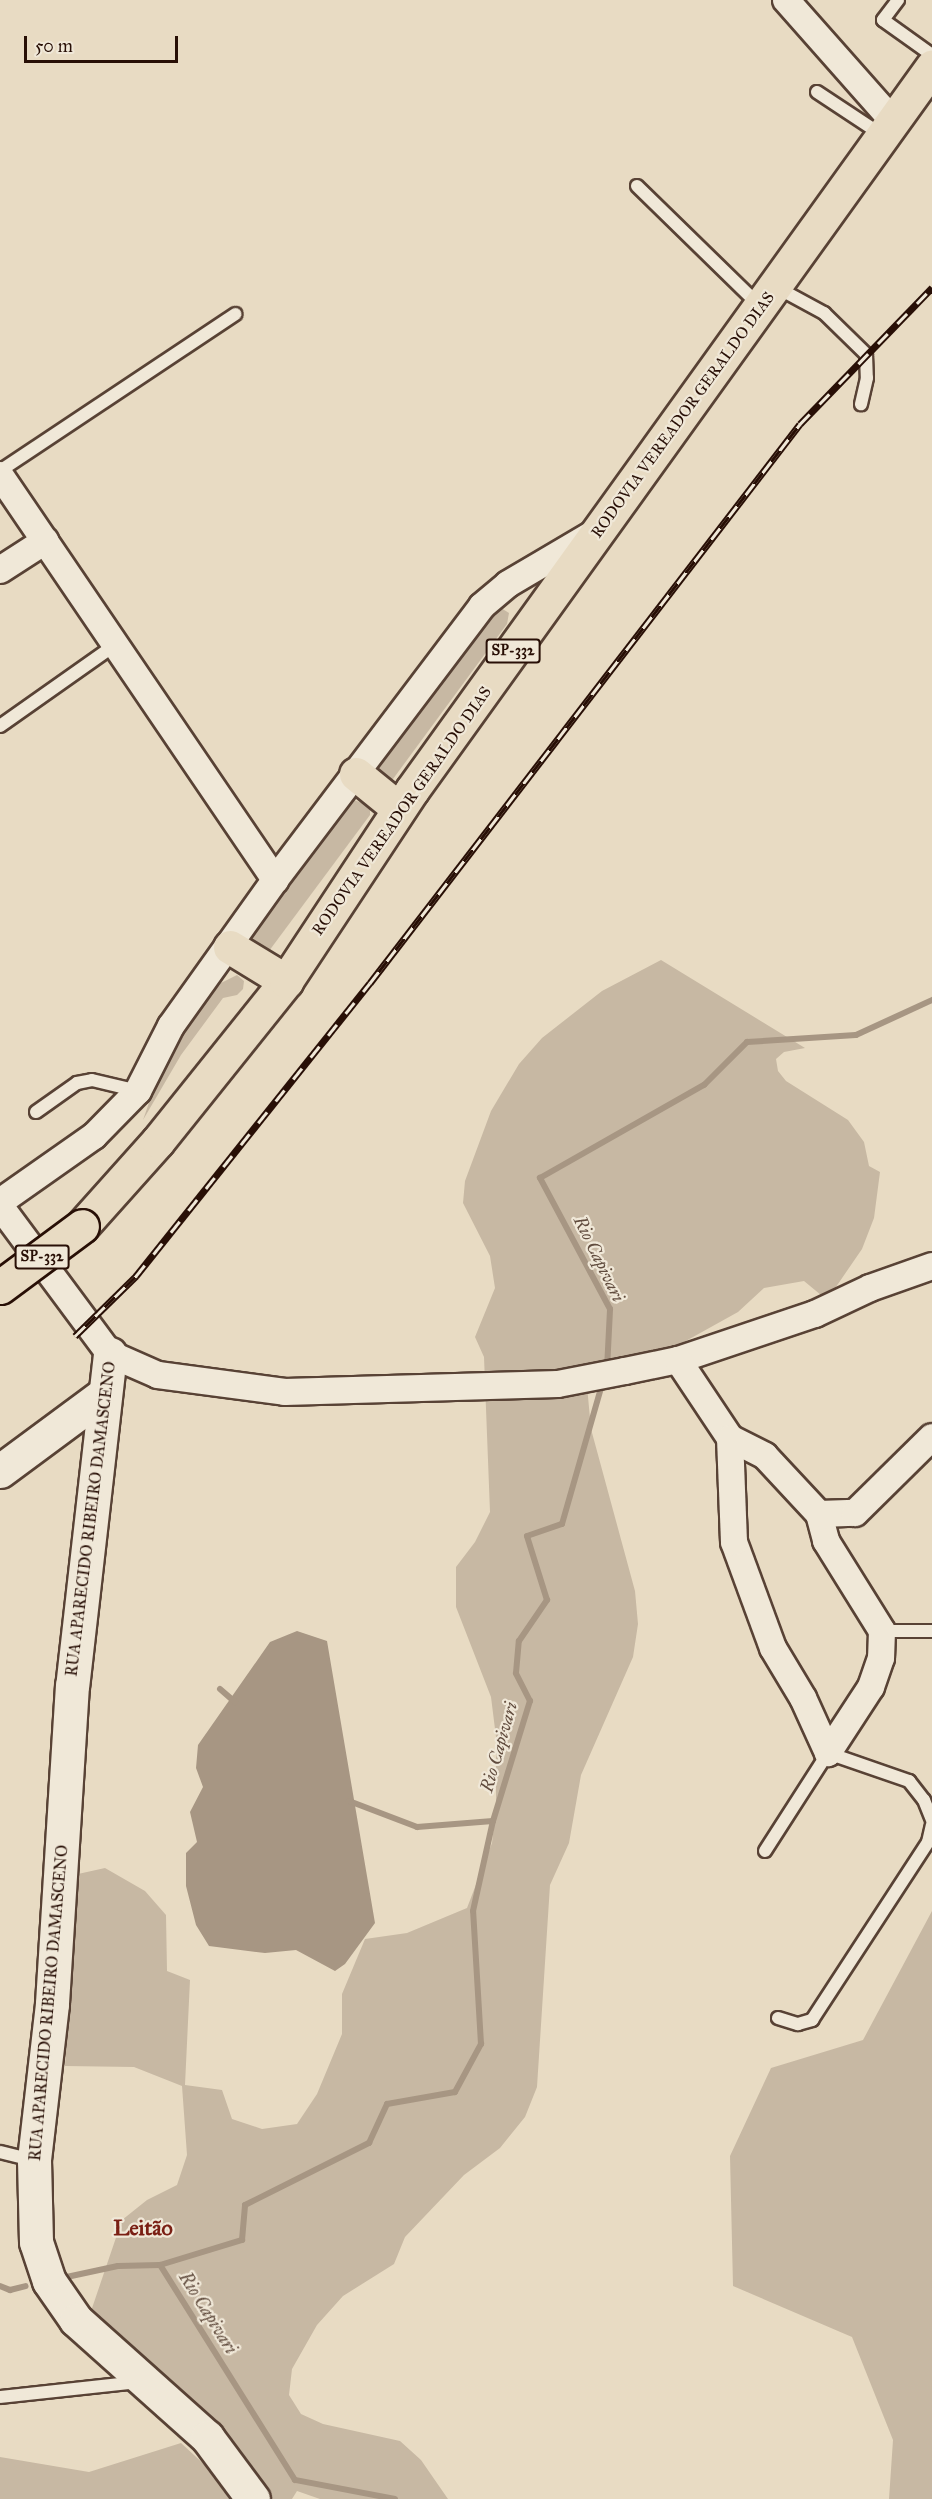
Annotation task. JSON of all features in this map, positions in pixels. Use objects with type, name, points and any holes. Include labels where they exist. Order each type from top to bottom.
[{"type":"main road","name":"RODOVIA VEREADOR GERALDO DIAS","points":[[0,1287],[82,1226],[158,1141],[286,981],[399,809],[932,67]]},
{"type":"main road","points":[[357,774],[399,809]]},
{"type":"main road","points":[[230,947],[286,981]]},
{"type":"street","points":[[786,0],[888,128]]},
{"type":"street","points":[[0,473],[274,880]]},
{"type":"street","points":[[0,1202],[94,1136],[138,1091],[171,1026],[230,947],[274,880],[357,774],[482,606],[508,584],[601,530]]},
{"type":"street","points":[[0,570],[45,541]]},
{"type":"street","points":[[0,1206],[106,1349]]},
{"type":"street","name":"RUA APARECIDO RIBEIRO DAMASCENO","points":[[252,2499],[207,2437],[76,2320],[49,2281],[36,2242],[34,2160],[52,2004],[72,1685],[104,1394],[106,1349],[158,1375],[285,1392],[558,1383],[678,1360],[815,1314],[870,1288],[932,1266]]},
{"type":"street","points":[[678,1360],[730,1438],[765,1456],[819,1514],[826,1541],[882,1631],[881,1658],[871,1687],[828,1753]]},
{"type":"street","points":[[0,1472],[104,1394]]},
{"type":"street","points":[[819,1514],[855,1513],[932,1437]]},
{"type":"street","points":[[730,1438],[734,1542],[773,1648],[803,1698],[828,1753]]},
{"type":"lane","points":[[898,0],[883,21],[932,56]]},
{"type":"lane","points":[[817,92],[888,128]]},
{"type":"lane","points":[[637,186],[768,296],[824,313],[866,354],[867,378],[861,404]]},
{"type":"lane","points":[[0,473],[236,314]]},
{"type":"lane","points":[[0,726],[116,645]]},
{"type":"lane","points":[[36,1112],[77,1083],[93,1080],[138,1091]]},
{"type":"lane","points":[[882,1631],[932,1631]]},
{"type":"lane","points":[[765,1851],[828,1753],[909,1781],[924,1800],[932,1820]]},
{"type":"lane","points":[[778,2018],[798,2024],[812,2020],[928,1842],[932,1825]]},
{"type":"lane","points":[[0,2152],[34,2160]]},
{"type":"lane","points":[[0,2397],[146,2381]]},
{"type":"shaded area","points":[[501,608],[509,613],[507,624],[393,779],[381,782],[375,764],[492,609]]},
{"type":"shaded area","points":[[354,800],[370,806],[370,815],[269,951],[257,954],[249,946],[257,926]]},
{"type":"shaded area","points":[[661,960],[805,1048],[784,1052],[776,1059],[778,1071],[786,1081],[848,1120],[864,1142],[869,1166],[880,1172],[874,1218],[862,1249],[827,1300],[804,1281],[764,1288],[738,1312],[684,1342],[597,1372],[587,1386],[591,1429],[635,1591],[638,1624],[633,1657],[581,1775],[569,1843],[550,1885],[537,2087],[525,2117],[500,2148],[464,2175],[405,2237],[394,2264],[343,2296],[317,2325],[292,2369],[289,2395],[301,2414],[323,2424],[400,2441],[421,2460],[448,2499],[320,2499],[297,2491],[292,2499],[268,2499],[89,2317],[122,2220],[147,2200],[177,2185],[187,2155],[182,2086],[134,2067],[65,2066],[78,1874],[105,1868],[145,1891],[166,1915],[167,1971],[190,1980],[185,2085],[222,2090],[232,2119],[262,2129],[297,2124],[317,2094],[342,2034],[342,1994],[365,1939],[407,1933],[467,1908],[492,1843],[496,1808],[496,1737],[491,1697],[456,1607],[456,1567],[475,1542],[490,1512],[484,1357],[475,1337],[495,1288],[490,1256],[463,1203],[465,1181],[491,1111],[519,1064],[542,1038],[602,991]]},
{"type":"shaded area","points":[[237,975],[244,981],[243,989],[237,995],[223,998],[181,1055],[143,1120],[166,1054],[221,983]]},
{"type":"shaded area","points":[[297,1631],[327,1641],[375,1923],[345,1964],[335,1971],[296,1950],[265,1953],[209,1946],[196,1925],[186,1886],[186,1853],[197,1842],[190,1812],[203,1787],[196,1768],[198,1745],[270,1642]]},
{"type":"shaded area","points":[[932,1911],[932,2499],[889,2499],[893,2440],[852,2337],[733,2286],[730,2156],[771,2068],[863,2040]]},
{"type":"shaded area","points":[[181,2443],[221,2480],[234,2499],[0,2499],[0,2457],[89,2472]]},
{"type":"waterway","name":"Rio Capivari","points":[[607,1369],[610,1309],[540,1178],[704,1085],[747,1042],[856,1035],[932,1000]]},
{"type":"waterway","name":"Rio Capivari","points":[[395,2499],[295,2480],[160,2265],[242,2240],[245,2205],[369,2143],[387,2104],[455,2092],[481,2044],[473,1911],[493,1821],[530,1701],[516,1673],[519,1641],[547,1600],[527,1536],[562,1524],[603,1381]]},
{"type":"waterway","points":[[220,1689],[235,1702]]},
{"type":"waterway","points":[[349,1801],[417,1827],[493,1821]]},
{"type":"waterway","points":[[62,2278],[118,2266],[160,2265]]},
{"type":"waterway","points":[[0,2286],[10,2290],[26,2286]]},
{"type":"railway","points":[[75,1336],[136,1276],[370,983],[800,424],[932,288]]},
{"type":"district","name":"Leitão","points":[[143,2228]]}]
